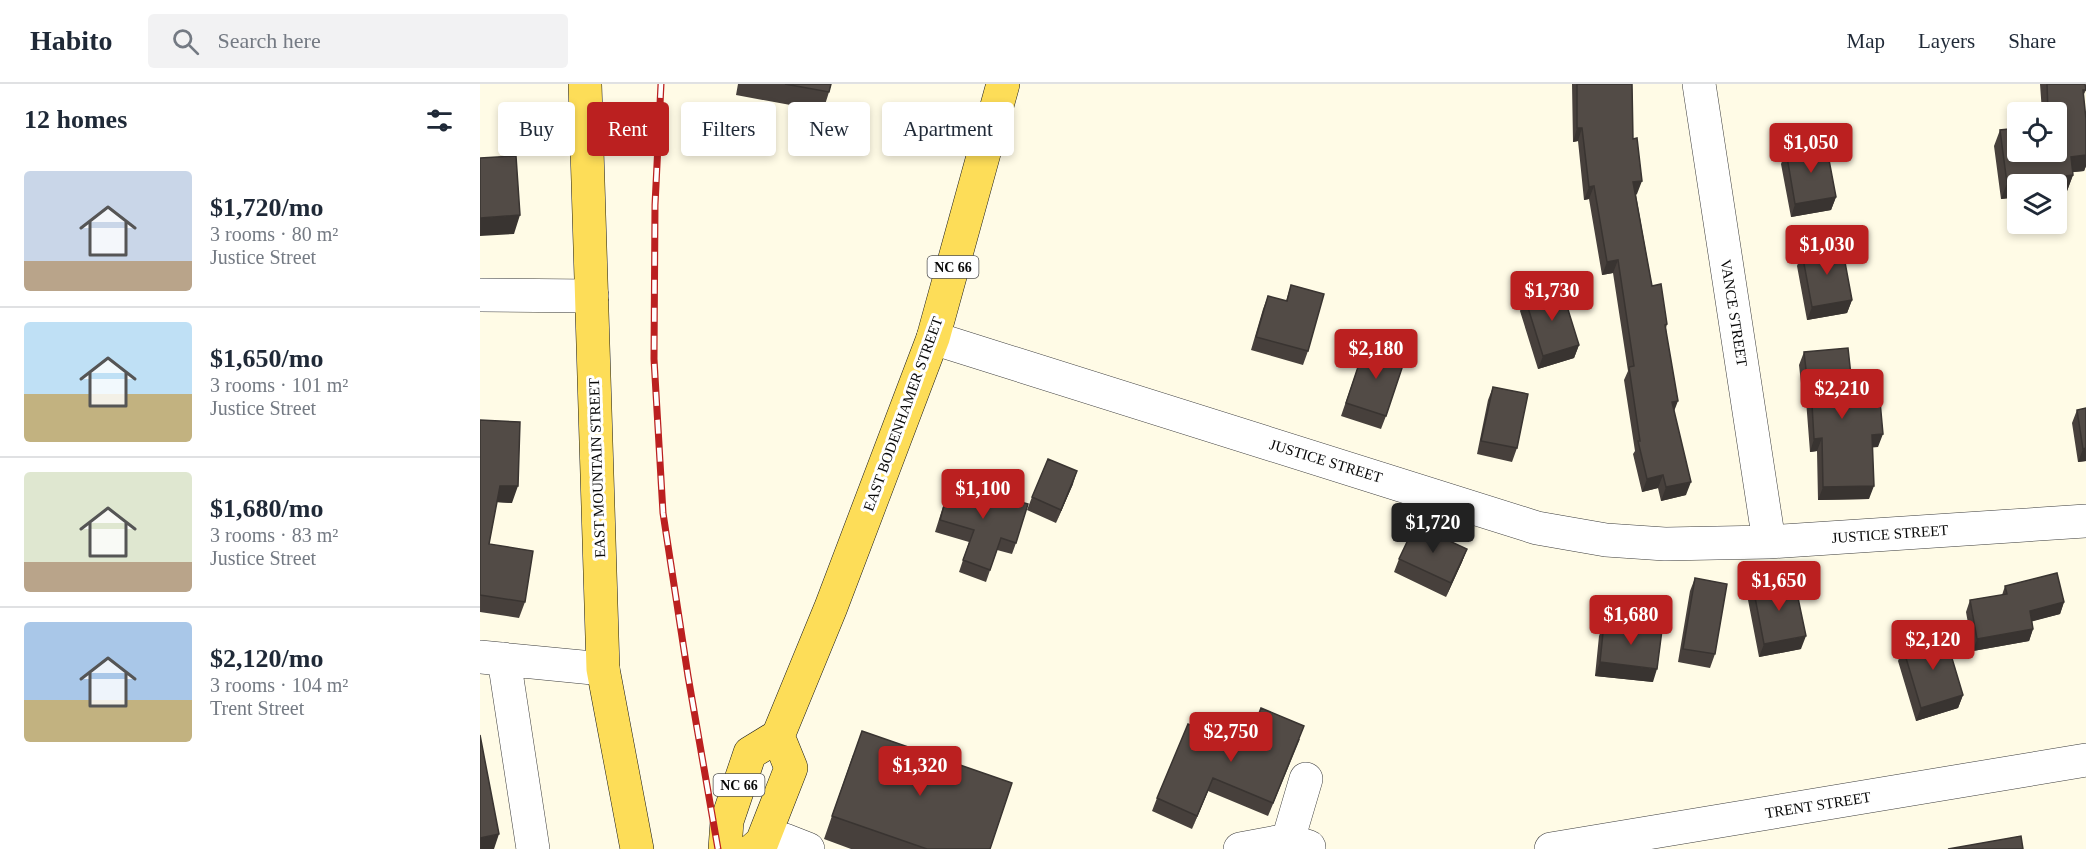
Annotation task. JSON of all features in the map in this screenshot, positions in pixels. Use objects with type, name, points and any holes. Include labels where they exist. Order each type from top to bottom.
[{"type":"main road","name":"EAST MOUNTAIN STREET","points":[[585,84],[603,669],[637,849]]},
{"type":"main road","name":"EAST BODENHAMER STREET","points":[[778,736],[831,607],[933,338],[1003,84]]},
{"type":"main road","name":"NC 66","points":[[725,849],[727,821],[750,753],[778,736],[791,768],[761,847]]},
{"type":"street","name":"VANCE STREET","points":[[1699,84],[1768,542]]},
{"type":"street","points":[[480,295],[592,296]]},
{"type":"street","name":"JUSTICE STREET","points":[[933,338],[1537,528],[1606,540],[1665,544],[1768,542],[2086,521]]},
{"type":"street","points":[[532,849],[492,658],[603,669]]},
{"type":"street","name":"TRENT STREET","points":[[1551,849],[2086,760]]},
{"type":"street","points":[[1240,849],[1298,844],[1306,779]]},
{"type":"street","points":[[761,847],[785,840],[808,849]]},
{"type":"building","points":[[785,84],[831,84],[829,92]]},
{"type":"building","points":[[1577,84],[1632,84],[1633,139],[1637,138],[1642,181],[1633,182],[1652,286],[1661,284],[1667,324],[1665,325],[1678,401],[1672,402],[1691,482],[1666,487],[1663,475],[1647,479],[1638,441],[1640,441],[1629,367],[1634,366],[1618,260],[1607,262],[1594,186],[1589,187],[1582,128],[1577,128]]},
{"type":"building","points":[[2047,84],[2085,84],[2086,90],[2083,90],[2086,155],[2071,157],[2073,175],[2007,174],[2007,183],[2000,130],[2007,129],[2007,162],[2067,162],[2067,102],[2048,102]]},
{"type":"building","points":[[1826,144],[1836,197],[1795,204],[1786,151]]},
{"type":"building","points":[[516,156],[520,215],[480,218],[480,158]]},
{"type":"building","points":[[1842,246],[1852,300],[1812,307],[1802,253]]},
{"type":"building","points":[[1291,285],[1324,294],[1308,351],[1256,337],[1268,296],[1287,301]]},
{"type":"building","points":[[1561,287],[1579,345],[1543,356],[1525,298]]},
{"type":"building","points":[[1366,343],[1406,356],[1386,416],[1346,403]]},
{"type":"building","points":[[1848,348],[1854,403],[1880,401],[1883,434],[1872,435],[1874,486],[1823,487],[1822,438],[1814,439],[1811,387],[1808,387],[1804,352]]},
{"type":"building","points":[[1493,387],[1528,394],[1517,448],[1481,441]]},
{"type":"building","points":[[2086,408],[2086,448],[2083,449],[2077,410]]},
{"type":"building","points":[[480,420],[520,422],[518,486],[500,486],[489,544],[533,551],[525,602],[480,595]]},
{"type":"building","points":[[1048,459],[1077,471],[1061,510],[1032,497]]},
{"type":"building","points":[[951,481],[1028,504],[1016,543],[1001,538],[990,570],[963,560],[974,530],[940,520]]},
{"type":"building","points":[[1415,525],[1467,549],[1451,583],[1399,559]]},
{"type":"building","points":[[2057,573],[2064,602],[2030,611],[2033,629],[1977,639],[1970,600],[2007,594],[2005,586]]},
{"type":"building","points":[[1695,578],[1727,584],[1715,654],[1683,649]]},
{"type":"building","points":[[1794,579],[1806,636],[1764,644],[1753,587]]},
{"type":"building","points":[[1604,623],[1662,630],[1657,669],[1600,662]]},
{"type":"building","points":[[1945,635],[1963,695],[1921,708],[1903,648]]},
{"type":"building","points":[[1261,708],[1304,726],[1273,803],[1213,778],[1197,816],[1157,798],[1188,724],[1245,749]]},
{"type":"building","points":[[862,731],[1012,783],[990,849],[927,849],[832,816]]},
{"type":"building","points":[[480,735],[499,834],[480,838]]},
{"type":"building","points":[[2021,836],[2023,849],[1948,849]]},
{"type":"railway","points":[[661,84],[655,205],[654,359],[663,513],[718,849]]}]
